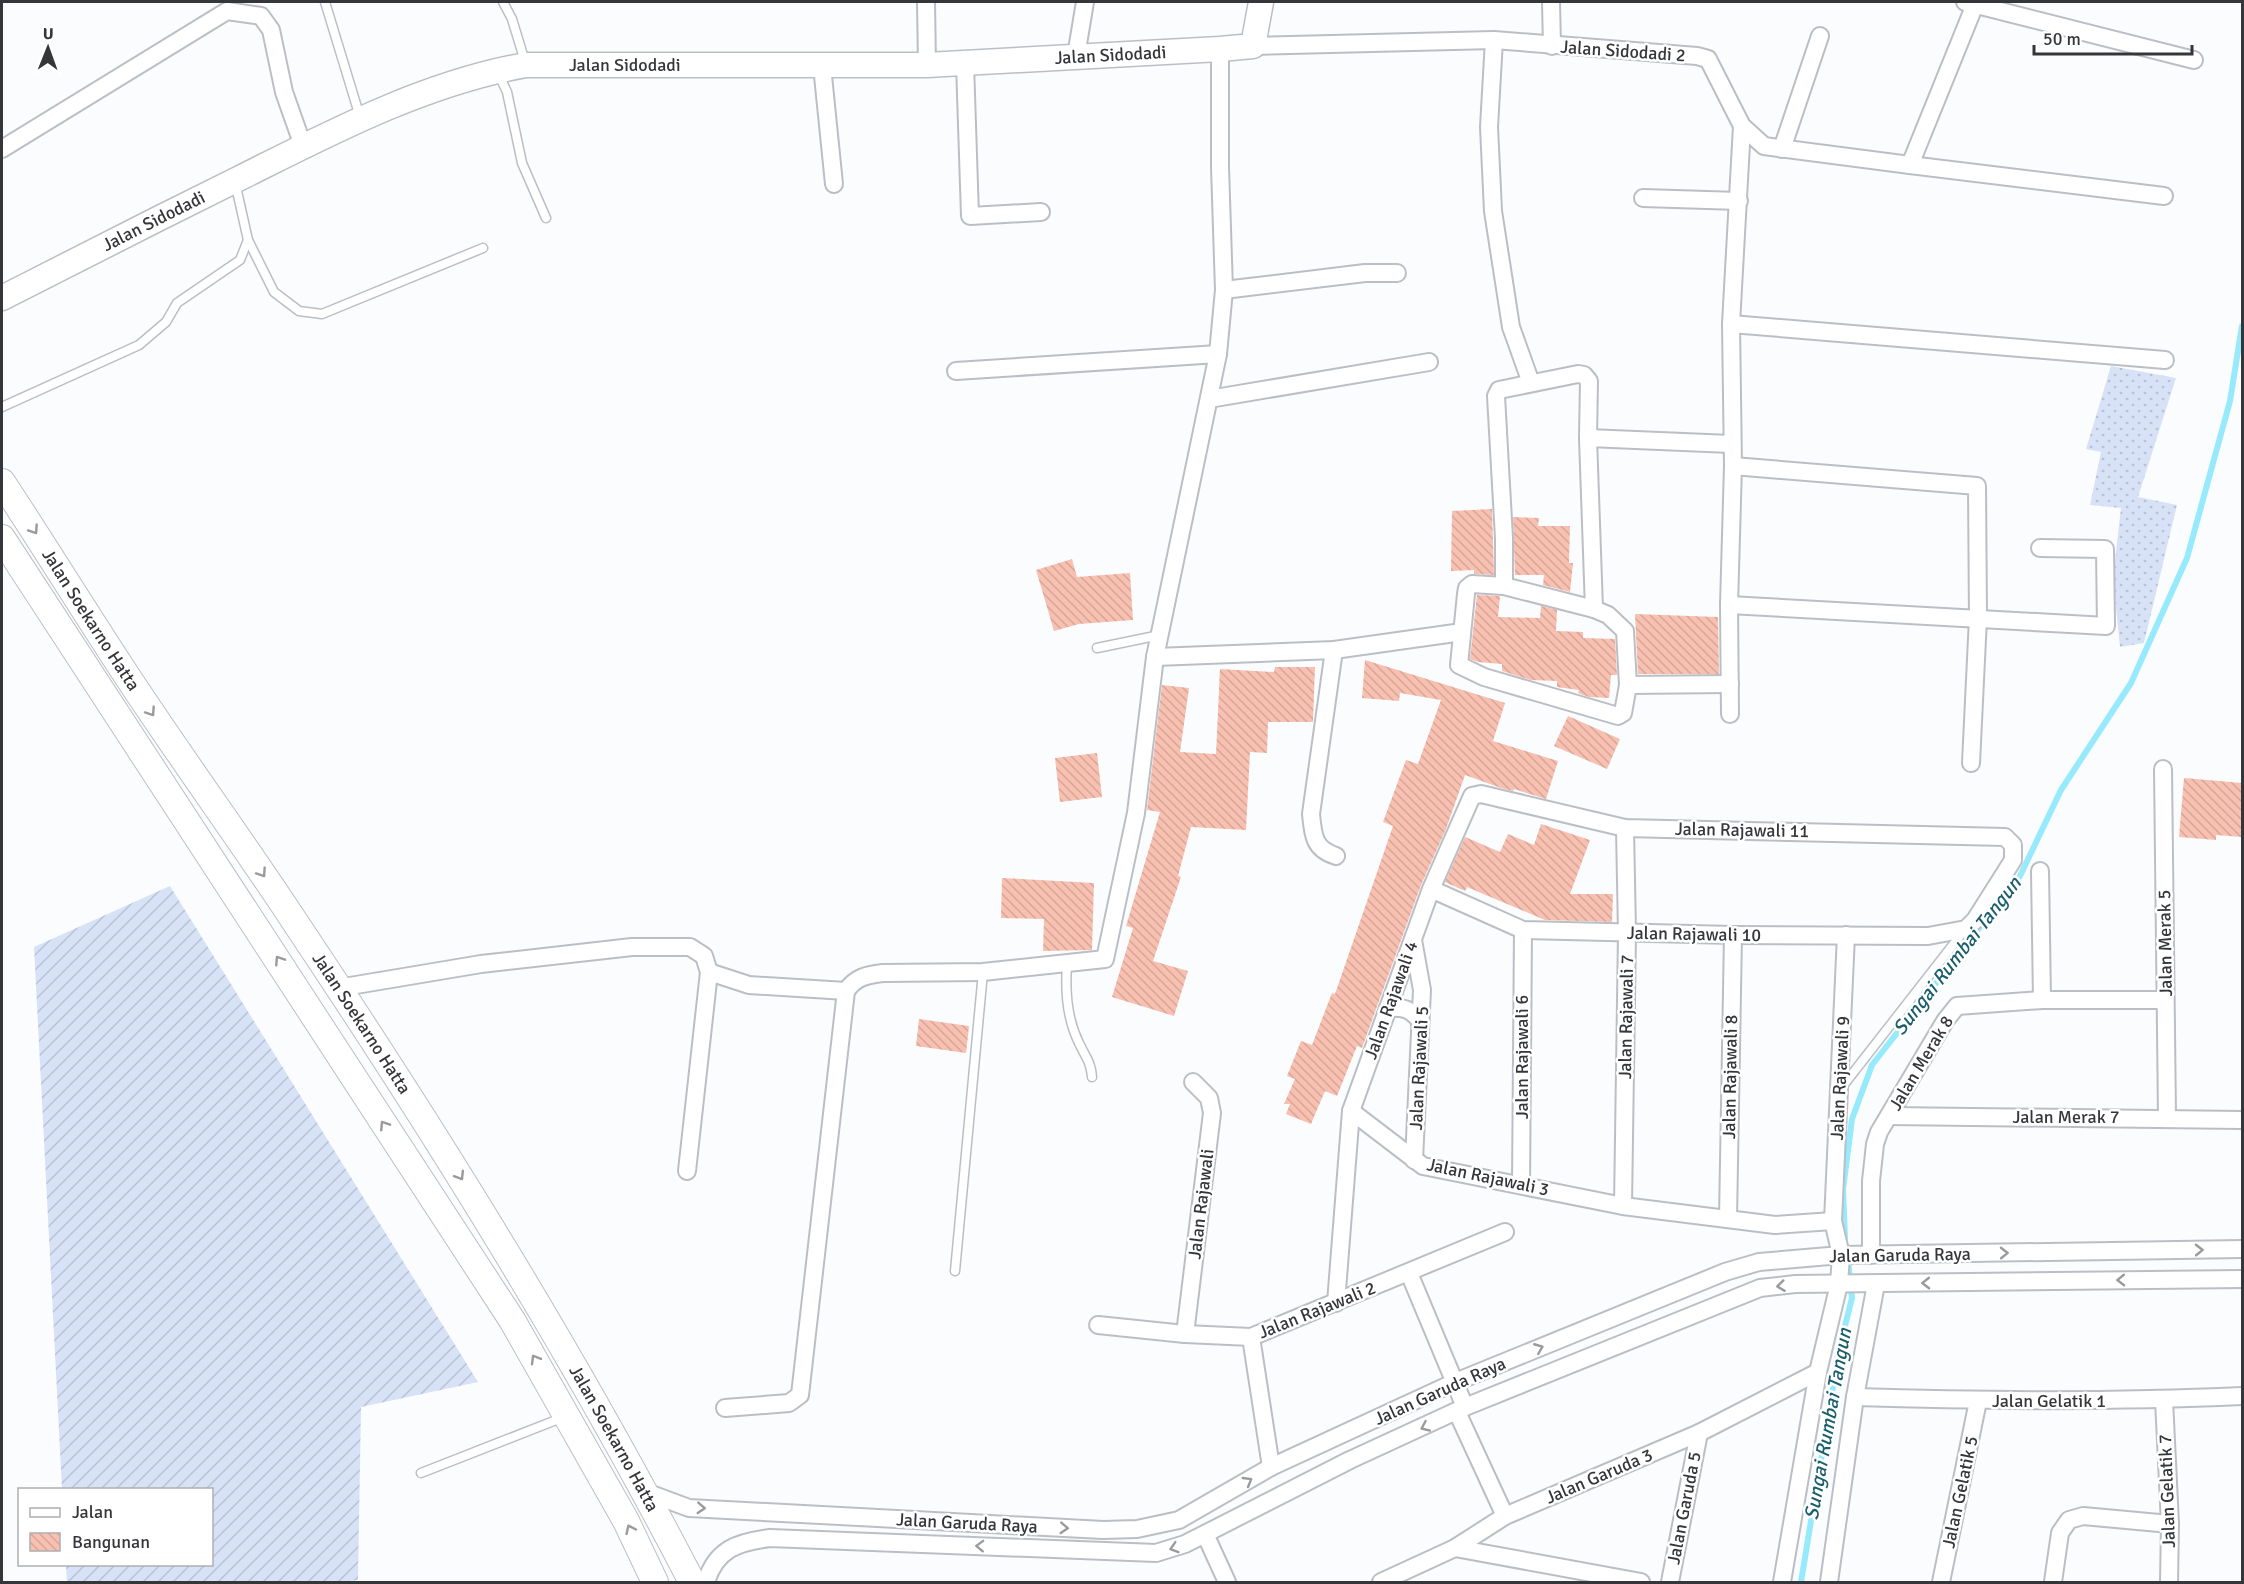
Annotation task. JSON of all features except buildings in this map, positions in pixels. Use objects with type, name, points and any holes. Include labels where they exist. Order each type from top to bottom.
[{"type":"main road","name":"Jalan Soekarno Hatta","points":[[2,482],[128,678],[338,988],[440,1144],[509,1254],[646,1492],[692,1582]]},
{"type":"main road","name":"Jalan Soekarno Hatta","points":[[2,538],[512,1320],[568,1415],[626,1521],[655,1582]]},
{"type":"main road","points":[[409,1162],[440,1144]]},
{"type":"street","points":[[926,2],[927,65]]},
{"type":"street","points":[[1076,56],[1084,2]]},
{"type":"street","points":[[1253,46],[1262,2]]},
{"type":"street","points":[[1551,2],[1552,46]]},
{"type":"street","points":[[1910,165],[1972,2],[2194,60]]},
{"type":"street","points":[[2,148],[227,11],[261,16],[271,30],[284,92],[303,146]]},
{"type":"street","points":[[1782,149],[1820,36]]},
{"type":"street","points":[[1494,40],[1489,127],[1493,210],[1511,327],[1531,382]]},
{"type":"street","name":"Jalan Sidodadi 2","points":[[1253,46],[1494,40],[1708,59],[1742,126],[1764,146],[2164,196]]},
{"type":"street","name":"Jalan Sidodadi","points":[[2,298],[303,146],[458,81],[497,70],[526,65],[965,64],[1076,56],[1220,50],[1253,46]]},
{"type":"street","points":[[725,1408],[789,1403],[800,1395],[846,991],[854,981],[867,975],[983,972],[1066,965],[1105,959],[1136,813],[1155,657],[1218,354],[1224,290],[1220,167],[1220,50]]},
{"type":"street","points":[[965,64],[970,216],[1041,212]]},
{"type":"street","points":[[822,66],[834,184]]},
{"type":"street","points":[[1730,714],[1729,604],[1733,466],[1731,324],[1742,126]]},
{"type":"street","points":[[1643,198],[1739,201]]},
{"type":"street","points":[[1224,290],[1365,273],[1397,273]]},
{"type":"street","points":[[1731,324],[2164,360]]},
{"type":"street","points":[[957,371],[1218,354]]},
{"type":"street","points":[[1209,399],[1430,362]]},
{"type":"street","points":[[1504,586],[1504,538],[1496,396],[1499,390],[1505,388],[1578,374],[1584,375],[1589,381],[1588,438],[1594,609]]},
{"type":"street","points":[[1588,438],[1731,444]]},
{"type":"street","points":[[1733,466],[1977,486],[1978,618],[1971,763]]},
{"type":"street","points":[[1729,604],[2106,626],[2105,549],[2040,548]]},
{"type":"street","points":[[1472,584],[1504,586],[1594,609],[1608,615],[1625,631],[1628,685],[1623,713],[1618,716],[1484,677],[1459,665],[1467,588],[1472,584]]},
{"type":"street","points":[[1155,657],[1334,650],[1462,632]]},
{"type":"street","points":[[1334,650],[1311,814],[1313,839],[1323,852],[1336,856]]},
{"type":"street","points":[[1628,685],[1730,684]]},
{"type":"street","name":"Jalan Merak 5","points":[[2163,769],[2167,1118]]},
{"type":"street","name":"Jalan Rajawali 11","points":[[1431,889],[1472,796],[1476,794],[1625,828],[2005,837],[2013,845],[2013,860],[1975,920],[1966,929]]},
{"type":"street","name":"Jalan Rajawali 7","points":[[1623,1206],[1627,933],[1625,828]]},
{"type":"street","points":[[2040,871],[2042,1000]]},
{"type":"street","name":"Jalan Rajawali 10","points":[[1431,889],[1523,930],[1733,935],[1928,936],[1966,929]]},
{"type":"street","name":"Jalan Rajawali 4","points":[[1351,1111],[1431,889]]},
{"type":"street","name":"Jalan Rajawali 6","points":[[1521,1185],[1523,930]]},
{"type":"street","name":"Jalan Rajawali 8","points":[[1728,1219],[1733,935]]},
{"type":"street","name":"Jalan Rajawali 9","points":[[1782,1582],[1818,1372],[1839,1284],[1841,1255],[1833,1221],[1846,935]]},
{"type":"street","name":"Jalan Rajawali 5","points":[[1413,940],[1422,990],[1414,1160]]},
{"type":"street","points":[[338,988],[482,964],[632,947],[690,947],[704,956],[710,972],[687,1171]]},
{"type":"street","points":[[710,972],[749,985],[846,991]]},
{"type":"street","name":"Jalan Merak 8","points":[[1866,1255],[1875,1143],[1945,1021],[1957,1006],[2042,1000],[2165,1000]]},
{"type":"street","points":[[1388,1008],[1403,1007],[1413,1012],[1420,1021]]},
{"type":"street","name":"Jalan Rajawali","points":[[1185,1334],[1212,1113],[1209,1098],[1193,1082]]},
{"type":"street","points":[[1336,1303],[1351,1111]]},
{"type":"street","name":"Jalan Rajawali 3","points":[[1351,1111],[1423,1166],[1623,1206],[1774,1225],[1833,1221]]},
{"type":"street","name":"Jalan Merak 7","points":[[1889,1116],[2242,1120]]},
{"type":"street","name":"Jalan Rajawali 2","points":[[1271,1467],[1251,1337],[1505,1232]]},
{"type":"street","name":"Jalan Garuda Raya","points":[[646,1492],[689,1508],[1104,1530],[1137,1529],[1179,1520],[1271,1467],[1453,1383],[1725,1272],[1759,1262],[1841,1255],[2242,1249]]},
{"type":"street","points":[[1409,1273],[1453,1383],[1461,1410],[1505,1516]]},
{"type":"street","name":"Jalan Garuda Raya","points":[[706,1582],[718,1557],[730,1547],[744,1541],[770,1538],[1156,1553],[1185,1544],[1350,1460],[1461,1410],[1760,1288],[1795,1284],[2242,1279]]},
{"type":"street","points":[[1828,1582],[1869,1284]]},
{"type":"street","points":[[1098,1325],[1185,1334],[1251,1337]]},
{"type":"street","name":"Jalan Garuda 3","points":[[1381,1582],[1455,1548],[1505,1516],[1699,1433],[1818,1372]]},
{"type":"street","name":"Jalan Gelatik 1","points":[[1855,1397],[1978,1401],[2164,1400],[2242,1396]]},
{"type":"street","name":"Jalan Gelatik 7","points":[[2164,1400],[2170,1524],[2169,1582]]},
{"type":"street","name":"Jalan Gelatik 5","points":[[1941,1582],[1978,1401]]},
{"type":"street","name":"Jalan Garuda 5","points":[[1670,1582],[1699,1433]]},
{"type":"street","points":[[2053,1582],[2060,1533],[2069,1520],[2083,1516],[2170,1524]]},
{"type":"street","points":[[1205,1534],[1227,1582]]},
{"type":"street","points":[[1455,1548],[1641,1582]]},
{"type":"lane","points":[[326,2],[361,120]]},
{"type":"lane","points":[[503,2],[512,19],[526,65]]},
{"type":"lane","points":[[497,70],[507,92],[522,163],[546,218]]},
{"type":"lane","points":[[234,180],[248,240],[274,292],[298,311],[322,314],[483,248]]},
{"type":"lane","points":[[2,407],[139,345],[166,322],[177,303],[240,260],[248,240]]},
{"type":"lane","points":[[1097,648],[1160,635]]},
{"type":"lane","points":[[1839,1090],[1966,929]]},
{"type":"lane","points":[[1066,965],[1065,988],[1071,1020],[1079,1043],[1091,1061],[1092,1077]]},
{"type":"lane","points":[[954,1271],[983,972]]},
{"type":"lane","points":[[421,1473],[568,1415]]},
{"type":"shaded area","points":[[2111,366],[2176,378],[2138,497],[2177,505],[2144,643],[2120,647],[2113,578],[2121,508],[2090,505],[2101,452],[2086,449]]},
{"type":"shaded area","points":[[170,886],[478,1382],[361,1407],[358,1580],[341,1582],[67,1582],[66,1566],[213,1566],[213,1488],[62,1488],[34,947]]},
{"type":"waterway","name":"Sungai Rumbai Tangun","points":[[1845,1238],[1843,1189],[1852,1119],[1872,1065],[2020,876],[2061,790],[2131,683],[2187,558],[2230,401],[2242,326]]},
{"type":"waterway","name":"Sungai Rumbai Tangun","points":[[1801,1582],[1839,1350],[1852,1298],[1848,1260]]}]
